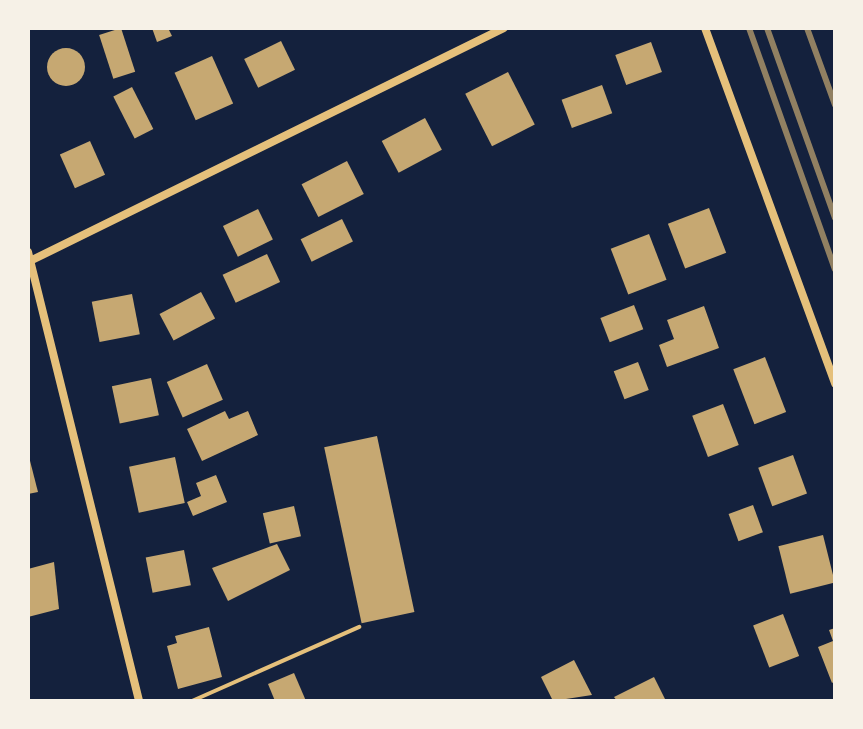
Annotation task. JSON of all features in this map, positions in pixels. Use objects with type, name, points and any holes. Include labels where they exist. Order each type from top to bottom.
[{"type":"street","points":[[139,701],[29,258],[504,28]]},
{"type":"street","points":[[705,28],[835,384]]},
{"type":"path","points":[[192,701],[359,627]]},
{"type":"building","points":[[121,28],[135,72],[113,79],[99,35]]},
{"type":"building","points":[[152,28],[168,28],[172,36],[157,42]]},
{"type":"building","points":[[281,41],[295,70],[258,88],[244,59]]},
{"type":"building","points":[[651,42],[662,72],[626,85],[615,55]]},
{"type":"building","points":[[66,48],[79,54],[85,67],[79,80],[66,86],[53,80],[47,67],[53,54]]},
{"type":"building","points":[[212,56],[233,104],[196,120],[175,73]]},
{"type":"building","points":[[508,72],[535,125],[492,146],[465,94]]},
{"type":"building","points":[[602,85],[612,113],[572,128],[562,100]]},
{"type":"building","points":[[132,87],[153,129],[135,138],[113,97]]},
{"type":"building","points":[[425,118],[442,150],[399,173],[382,141]]},
{"type":"building","points":[[90,141],[105,175],[75,188],[60,154]]},
{"type":"building","points":[[347,161],[364,194],[318,217],[302,184]]},
{"type":"building","points":[[709,208],[726,253],[685,269],[668,224]]},
{"type":"building","points":[[258,209],[273,240],[238,257],[223,226]]},
{"type":"building","points":[[342,219],[353,241],[312,262],[301,239]]},
{"type":"building","points":[[649,234],[667,280],[628,294],[611,249]]},
{"type":"building","points":[[267,254],[280,282],[236,303],[223,275]]},
{"type":"building","points":[[201,292],[215,318],[174,341],[160,314]]},
{"type":"building","points":[[132,294],[140,334],[100,342],[92,302]]},
{"type":"building","points":[[634,305],[643,329],[610,342],[600,318]]},
{"type":"building","points":[[704,306],[719,348],[667,367],[659,345],[674,339],[667,320]]},
{"type":"building","points":[[765,357],[786,412],[754,424],[733,369]]},
{"type":"building","points":[[638,362],[649,390],[624,399],[614,371]]},
{"type":"building","points":[[207,364],[223,400],[183,418],[167,382]]},
{"type":"building","points":[[151,378],[159,415],[120,423],[112,386]]},
{"type":"building","points":[[723,404],[739,445],[708,457],[692,416]]},
{"type":"building","points":[[225,411],[229,419],[248,411],[258,435],[202,461],[187,429]]},
{"type":"building","points":[[377,436],[414,612],[362,623],[324,447]]},
{"type":"building","points":[[28,453],[38,492],[28,494]]},
{"type":"building","points":[[793,455],[807,494],[772,506],[758,468]]},
{"type":"building","points":[[175,457],[185,503],[139,513],[129,467]]},
{"type":"building","points":[[216,475],[227,502],[193,516],[187,502],[201,496],[196,483]]},
{"type":"building","points":[[753,505],[763,532],[738,541],[729,514]]},
{"type":"building","points":[[294,506],[301,536],[270,543],[263,513]]},
{"type":"building","points":[[823,535],[835,583],[790,594],[778,546]]},
{"type":"building","points":[[277,544],[290,570],[228,601],[212,568]]},
{"type":"building","points":[[184,550],[191,585],[153,593],[146,557]]},
{"type":"building","points":[[54,562],[59,609],[28,617],[28,569]]},
{"type":"building","points":[[783,614],[799,656],[769,667],[753,625]]},
{"type":"building","points":[[209,627],[222,677],[178,689],[167,646],[177,643],[175,636]]},
{"type":"building","points":[[835,628],[835,681],[832,683],[818,647],[833,641],[829,630]]},
{"type":"building","points":[[574,660],[592,695],[553,701],[541,677]]},
{"type":"building","points":[[294,673],[306,701],[275,701],[268,684]]},
{"type":"building","points":[[654,677],[666,701],[617,701],[614,697]]},
{"type":"railway","points":[[749,28],[835,269]]},
{"type":"railway","points":[[767,28],[835,218]]},
{"type":"railway","points":[[807,28],[835,105]]}]
